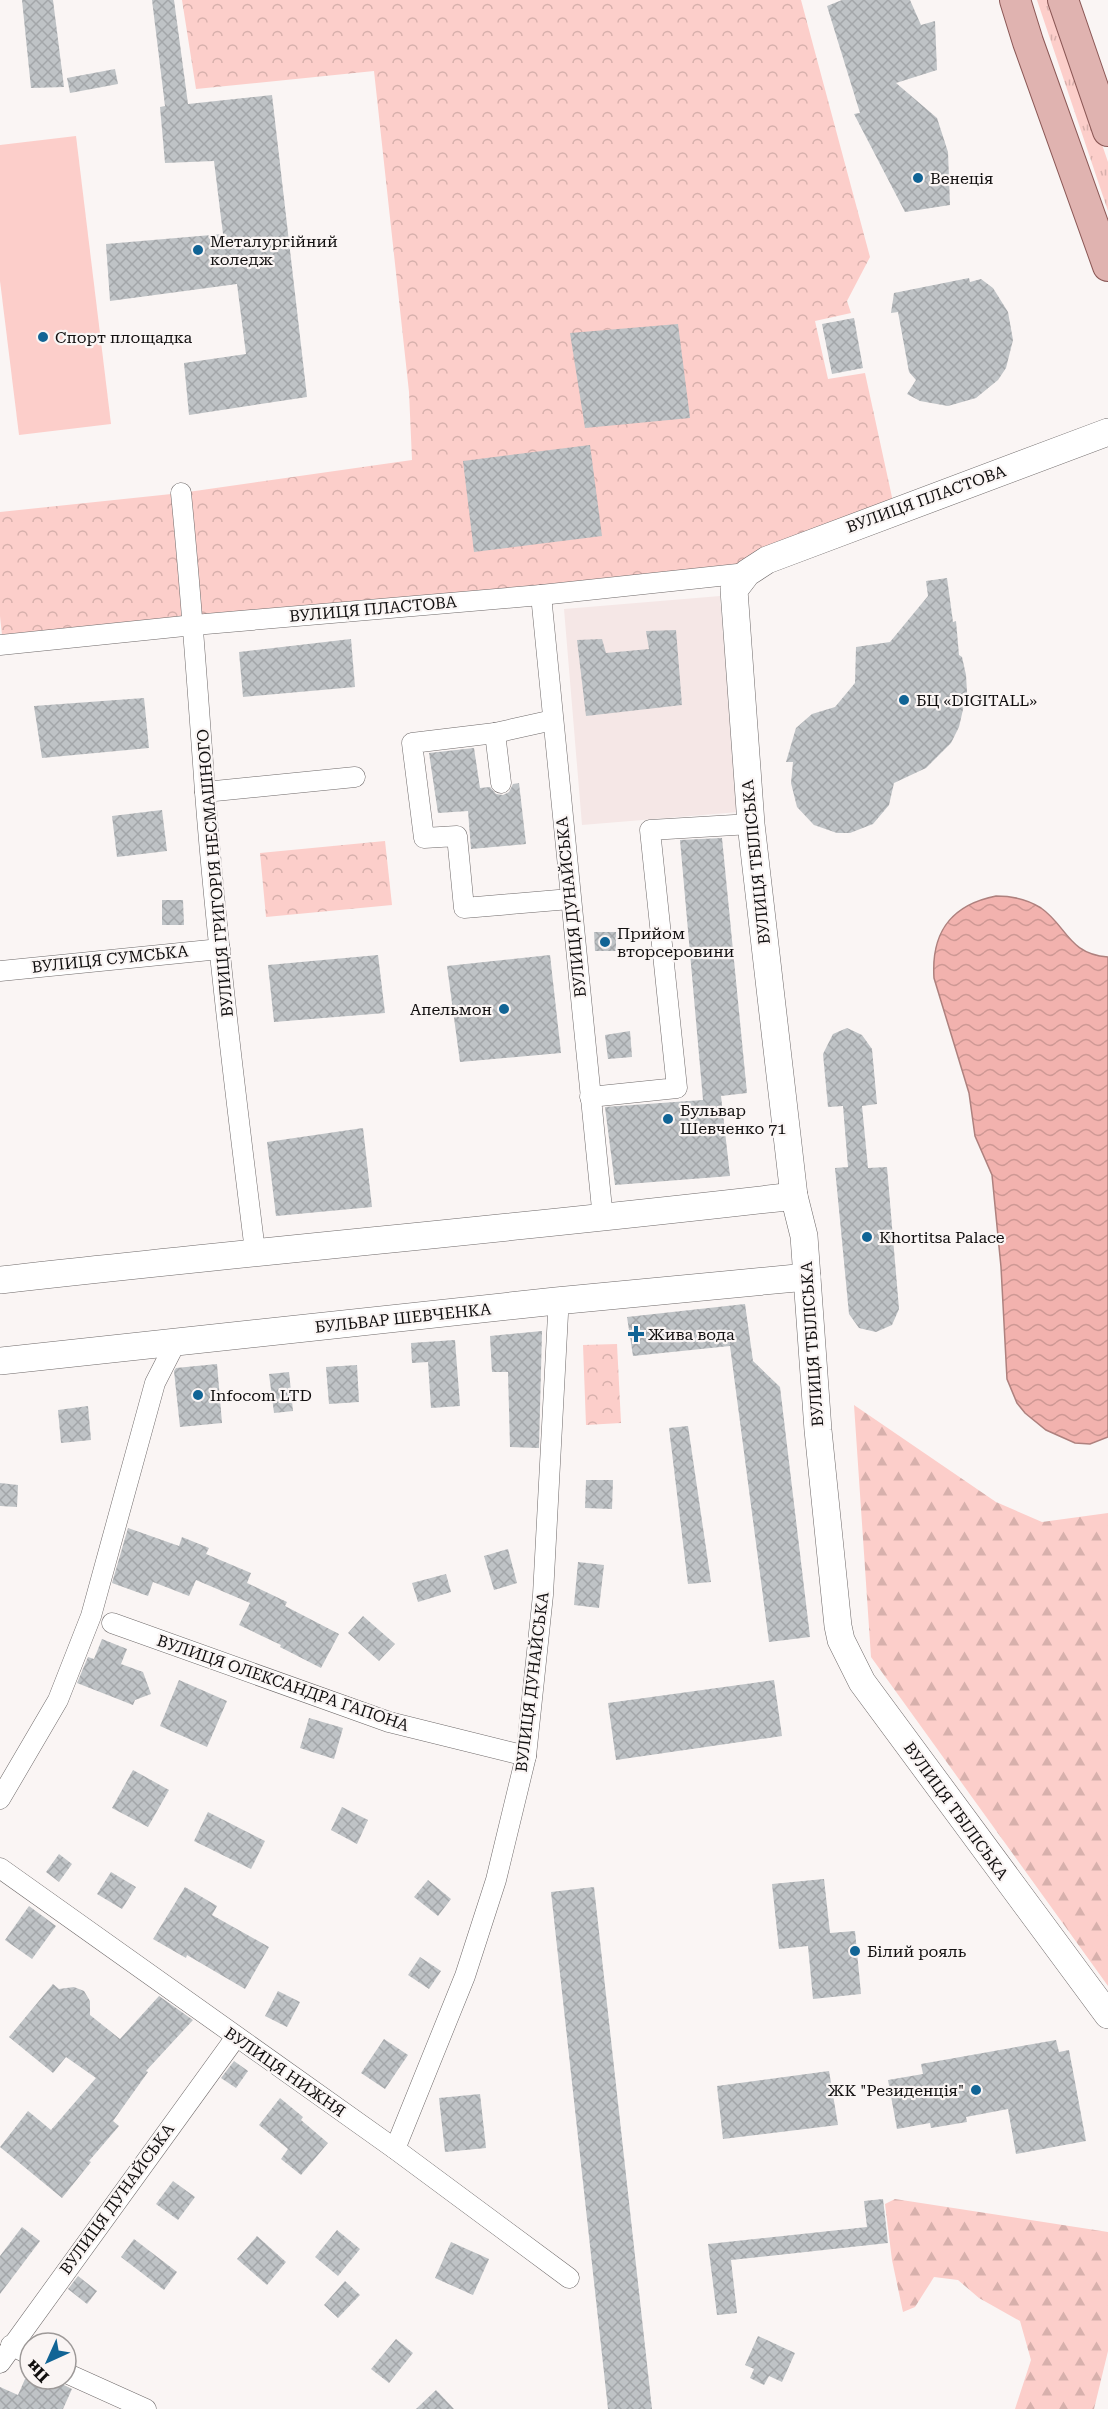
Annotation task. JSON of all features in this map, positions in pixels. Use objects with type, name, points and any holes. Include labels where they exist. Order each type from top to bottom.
[{"type":"main road","points":[[1015,0],[1108,266]]},
{"type":"main road","points":[[1063,0],[1108,131]]},
{"type":"street","name":"ВУЛИЦЯ ПЛАСТОВА","points":[[0,645],[194,625],[540,595],[740,582],[767,560],[830,534],[1108,432]]},
{"type":"street","name":"ВУЛИЦЯ ГРИГОРІЯ НЕСМАШНОГО","points":[[181,493],[220,948],[255,1251]]},
{"type":"street","name":"ВУЛИЦЯ ТБІЛІСЬКА","points":[[740,582],[751,824],[794,1196],[804,1236],[818,1430],[841,1640],[862,1682],[1108,2015]]},
{"type":"street","name":"ВУЛИЦЯ ДУНАЙСЬКА","points":[[540,595],[603,1219]]},
{"type":"street","points":[[553,720],[495,733],[412,743],[424,838],[457,836],[464,908],[570,899]]},
{"type":"street","points":[[495,733],[501,783]]},
{"type":"street","points":[[205,792],[356,777]]},
{"type":"street","points":[[590,1097],[677,1088],[650,830],[751,824]]},
{"type":"street","name":"ВУЛИЦЯ СУМСЬКА","points":[[0,971],[220,948]]},
{"type":"street","points":[[0,1280],[255,1251],[603,1219],[794,1196]]},
{"type":"street","name":"БУЛЬВАР ШЕВЧЕНКА","points":[[0,1361],[556,1301],[807,1277]]},
{"type":"street","name":"ВУЛИЦЯ ДУНАЙСЬКА","points":[[395,2149],[465,1976],[496,1880],[526,1756],[543,1595],[558,1314],[556,1301]]},
{"type":"street","points":[[0,1799],[58,1700],[83,1637],[91,1616],[155,1383],[176,1342]]},
{"type":"street","name":"ВУЛИЦЯ ОЛЕКСАНДРА ГАПОНА","points":[[112,1623],[389,1722],[526,1756]]},
{"type":"street","name":"ВУЛИЦЯ НИЖНЯ","points":[[0,1868],[395,2149],[569,2278]]},
{"type":"street","name":"ВУЛИЦЯ ДУНАЙСЬКА","points":[[0,2363],[236,2037]]},
{"type":"street","points":[[11,2345],[18,2349]]},
{"type":"street","points":[[78,2378],[146,2409]]},
{"type":"shaded area","points":[[720,596],[739,812],[582,825],[564,609]]},
{"type":"green space","points":[[182,0],[801,0],[870,257],[847,301],[851,313],[815,321],[828,379],[865,373],[895,511],[732,585],[541,595],[3,645],[0,616],[0,512],[181,493],[412,460],[409,392],[374,71],[196,89]]},
{"type":"green space","points":[[1037,0],[1053,0],[1108,162],[1108,211]]},
{"type":"green space","points":[[76,136],[111,424],[19,435],[0,281],[0,145]]},
{"type":"green space","points":[[385,841],[392,905],[266,917],[260,853]]},
{"type":"green space","points":[[617,1344],[621,1423],[586,1425],[583,1345]]},
{"type":"green space","points":[[854,1405],[996,1502],[1042,1522],[1108,1513],[1108,1986],[871,1657]]},
{"type":"green space","points":[[895,2199],[1108,2232],[1108,2351],[1094,2409],[1015,2409],[1031,2360],[1020,2321],[979,2298],[958,2280],[934,2277],[915,2307],[903,2312],[892,2260],[885,2204]]},
{"type":"water","points":[[996,896],[1019,899],[1036,905],[1050,915],[1069,938],[1084,951],[1108,957],[1108,1437],[1090,1444],[1075,1443],[1046,1430],[1025,1413],[1017,1403],[1007,1379],[1001,1267],[992,1175],[975,1136],[969,1093],[934,978],[936,947],[947,923],[967,906]]},
{"type":"building","points":[[22,0],[53,0],[64,87],[31,88]]},
{"type":"building","name":"Металургійний коледж","points":[[152,0],[174,0],[188,104],[272,95],[307,397],[189,415],[184,363],[246,354],[237,284],[110,301],[106,244],[223,234],[214,161],[165,163],[160,107],[165,106]]},
{"type":"building","points":[[842,0],[910,0],[921,25],[935,21],[937,70],[896,83],[937,118],[948,152],[950,205],[905,212],[854,114],[860,113],[827,6]]},
{"type":"building","points":[[115,69],[118,84],[70,93],[67,78]]},
{"type":"building","points":[[969,278],[970,282],[981,279],[993,288],[1008,312],[1013,340],[1006,368],[998,380],[976,398],[948,406],[920,401],[907,394],[916,380],[909,372],[898,312],[891,313],[894,293]]},
{"type":"building","points":[[854,318],[863,368],[832,374],[822,324]]},
{"type":"building","points":[[678,324],[690,418],[585,428],[570,333]]},
{"type":"building","points":[[590,445],[602,536],[474,552],[463,461]]},
{"type":"building","name":"БЦ «DIGITALL»","points":[[947,578],[953,622],[956,621],[959,655],[962,657],[966,675],[967,692],[959,727],[951,743],[926,768],[894,783],[889,805],[873,824],[850,833],[837,833],[814,825],[797,807],[791,783],[793,762],[786,762],[796,728],[812,714],[835,707],[855,683],[856,647],[890,642],[928,596],[926,581]]},
{"type":"building","points":[[676,630],[682,705],[586,716],[577,640],[602,639],[606,653],[649,649],[646,631]]},
{"type":"building","points":[[351,639],[355,687],[243,697],[239,652]]},
{"type":"building","points":[[144,698],[149,748],[42,758],[34,706]]},
{"type":"building","points":[[474,748],[480,788],[490,787],[496,794],[503,795],[509,792],[513,784],[519,783],[526,844],[471,849],[468,811],[438,813],[429,753]]},
{"type":"building","points":[[162,810],[167,851],[117,857],[112,816]]},
{"type":"building","points":[[722,838],[747,1093],[721,1096],[730,1176],[615,1185],[605,1107],[703,1100],[680,840]]},
{"type":"building","points":[[162,900],[183,900],[184,925],[162,925]]},
{"type":"building","name":"Прийом вторсеровини","points":[[594,932],[616,932],[616,951],[595,951]]},
{"type":"building","points":[[378,955],[385,1013],[274,1022],[268,965]]},
{"type":"building","name":"Апельмон","points":[[550,955],[561,1053],[460,1062],[447,966]]},
{"type":"building","name":"Khortitsa Palace","points":[[847,1028],[862,1035],[872,1049],[877,1104],[862,1106],[868,1168],[887,1167],[899,1309],[892,1325],[876,1332],[859,1328],[849,1314],[835,1168],[848,1167],[843,1106],[828,1107],[823,1054],[833,1034]]},
{"type":"building","points":[[630,1031],[632,1057],[608,1059],[605,1035]]},
{"type":"building","points":[[363,1128],[372,1207],[276,1216],[267,1142]]},
{"type":"building","points":[[745,1304],[753,1361],[780,1387],[810,1637],[769,1642],[730,1346],[633,1356],[627,1317]]},
{"type":"building","points":[[542,1331],[539,1448],[510,1447],[508,1372],[492,1372],[490,1336]]},
{"type":"building","points":[[455,1340],[460,1406],[431,1408],[428,1362],[412,1363],[411,1343]]},
{"type":"building","name":"Infocom LTD","points":[[217,1364],[222,1423],[180,1427],[174,1371],[176,1368]]},
{"type":"building","points":[[357,1365],[359,1402],[329,1404],[326,1367]]},
{"type":"building","points":[[289,1372],[293,1411],[274,1413],[269,1374]]},
{"type":"building","points":[[88,1406],[91,1440],[61,1443],[58,1410]]},
{"type":"building","points":[[688,1426],[711,1582],[688,1584],[669,1428]]},
{"type":"building","points":[[586,1480],[613,1480],[612,1509],[585,1508]]},
{"type":"building","points":[[0,1483],[18,1485],[17,1507],[0,1506]]},
{"type":"building","points":[[128,1528],[179,1546],[182,1537],[209,1548],[206,1554],[251,1573],[247,1583],[287,1602],[285,1606],[339,1634],[321,1668],[239,1625],[250,1603],[196,1580],[189,1596],[153,1582],[148,1596],[112,1583]]},
{"type":"building","points":[[508,1549],[517,1583],[494,1590],[484,1556]]},
{"type":"building","points":[[578,1562],[604,1565],[599,1608],[574,1605]]},
{"type":"building","points":[[446,1574],[451,1592],[418,1602],[412,1583]]},
{"type":"building","points":[[363,1616],[395,1644],[379,1661],[348,1633]]},
{"type":"building","points":[[102,1639],[127,1649],[121,1664],[143,1672],[151,1694],[135,1700],[133,1705],[77,1683],[88,1657],[94,1659]]},
{"type":"building","points":[[179,1680],[227,1701],[207,1747],[160,1726]]},
{"type":"building","points":[[774,1680],[782,1736],[616,1760],[608,1703]]},
{"type":"building","points":[[309,1718],[343,1728],[334,1759],[300,1748]]},
{"type":"building","points":[[133,1770],[169,1790],[148,1827],[112,1808]]},
{"type":"building","points":[[342,1807],[368,1820],[357,1844],[331,1830]]},
{"type":"building","points":[[208,1812],[265,1841],[251,1869],[194,1841]]},
{"type":"building","points":[[59,1854],[72,1864],[59,1882],[46,1872]]},
{"type":"building","points":[[111,1872],[136,1887],[122,1909],[97,1894]]},
{"type":"building","points":[[824,1879],[830,1933],[855,1931],[861,1994],[813,1999],[808,1946],[779,1949],[772,1884]]},
{"type":"building","points":[[428,1880],[451,1899],[438,1916],[414,1897]]},
{"type":"building","points":[[185,1887],[217,1906],[212,1915],[269,1947],[245,1989],[187,1955],[186,1958],[153,1939]]},
{"type":"building","points":[[594,1887],[652,2409],[608,2409],[551,1892]]},
{"type":"building","points":[[29,1906],[56,1926],[32,1959],[5,1940]]},
{"type":"building","points":[[420,1957],[441,1971],[429,1989],[408,1975]]},
{"type":"building","points":[[53,1984],[59,1989],[74,1987],[84,1991],[90,2001],[90,2015],[120,2039],[159,1996],[193,2020],[146,2071],[148,2072],[113,2121],[119,2126],[62,2198],[0,2147],[28,2111],[51,2130],[96,2078],[66,2057],[53,2073],[9,2037]]},
{"type":"building","points":[[278,1991],[300,2002],[287,2027],[265,2016]]},
{"type":"building","points":[[384,2039],[408,2055],[385,2089],[361,2073]]},
{"type":"building","name":"ЖК \"Резиденція\"","points":[[1056,2040],[1059,2052],[1069,2050],[1086,2141],[1016,2154],[1008,2109],[966,2117],[967,2122],[931,2128],[930,2123],[897,2129],[888,2080],[923,2074],[921,2064]]},
{"type":"building","points":[[234,2061],[248,2071],[236,2088],[221,2078]]},
{"type":"building","points":[[829,2071],[838,2125],[723,2139],[717,2086]]},
{"type":"building","points":[[480,2094],[486,2148],[445,2152],[439,2098]]},
{"type":"building","points":[[280,2098],[303,2117],[301,2120],[328,2143],[301,2175],[281,2159],[288,2149],[259,2125]]},
{"type":"building","points":[[173,2181],[195,2197],[178,2220],[156,2204]]},
{"type":"building","points":[[883,2199],[888,2243],[731,2260],[737,2313],[717,2315],[708,2244],[867,2227],[864,2201]]},
{"type":"building","points":[[22,2227],[40,2241],[0,2294],[0,2256]]},
{"type":"building","points":[[337,2230],[360,2249],[338,2276],[315,2257]]},
{"type":"building","points":[[257,2236],[286,2262],[267,2285],[237,2259]]},
{"type":"building","points":[[134,2239],[177,2272],[164,2290],[121,2257]]},
{"type":"building","points":[[451,2242],[489,2259],[473,2295],[435,2278]]},
{"type":"building","points":[[78,2276],[97,2291],[87,2304],[68,2289]]},
{"type":"building","points":[[345,2281],[360,2295],[338,2318],[324,2305]]},
{"type":"building","points":[[758,2336],[795,2353],[782,2382],[769,2376],[764,2385],[750,2378],[754,2369],[745,2365]]},
{"type":"building","points":[[396,2339],[413,2353],[389,2383],[371,2369]]},
{"type":"building","points":[[0,2387],[18,2395],[20,2391],[71,2391],[63,2409],[0,2409]]},
{"type":"building","points":[[436,2390],[454,2409],[416,2409]]},
{"type":"place","name":"Венеція","points":[[918,178]]},
{"type":"place","name":"Металургійний коледж","points":[[198,250]]},
{"type":"place","name":"Спорт площадка","points":[[43,337]]},
{"type":"place","name":"БЦ «DIGITALL»","points":[[904,700]]},
{"type":"place","name":"Прийом вторсеровини","points":[[605,942]]},
{"type":"place","name":"Апельмон","points":[[504,1009]]},
{"type":"place","name":"Бульвар Шевченко 71","points":[[668,1119]]},
{"type":"place","name":"Khortitsa Palace","points":[[867,1237]]},
{"type":"place","name":"Жива вода","points":[[636,1334]]},
{"type":"place","name":"Infocom LTD","points":[[198,1395]]},
{"type":"place","name":"Білий рояль","points":[[855,1951]]},
{"type":"place","name":"ЖК \"Резиденція\"","points":[[976,2090]]}]
